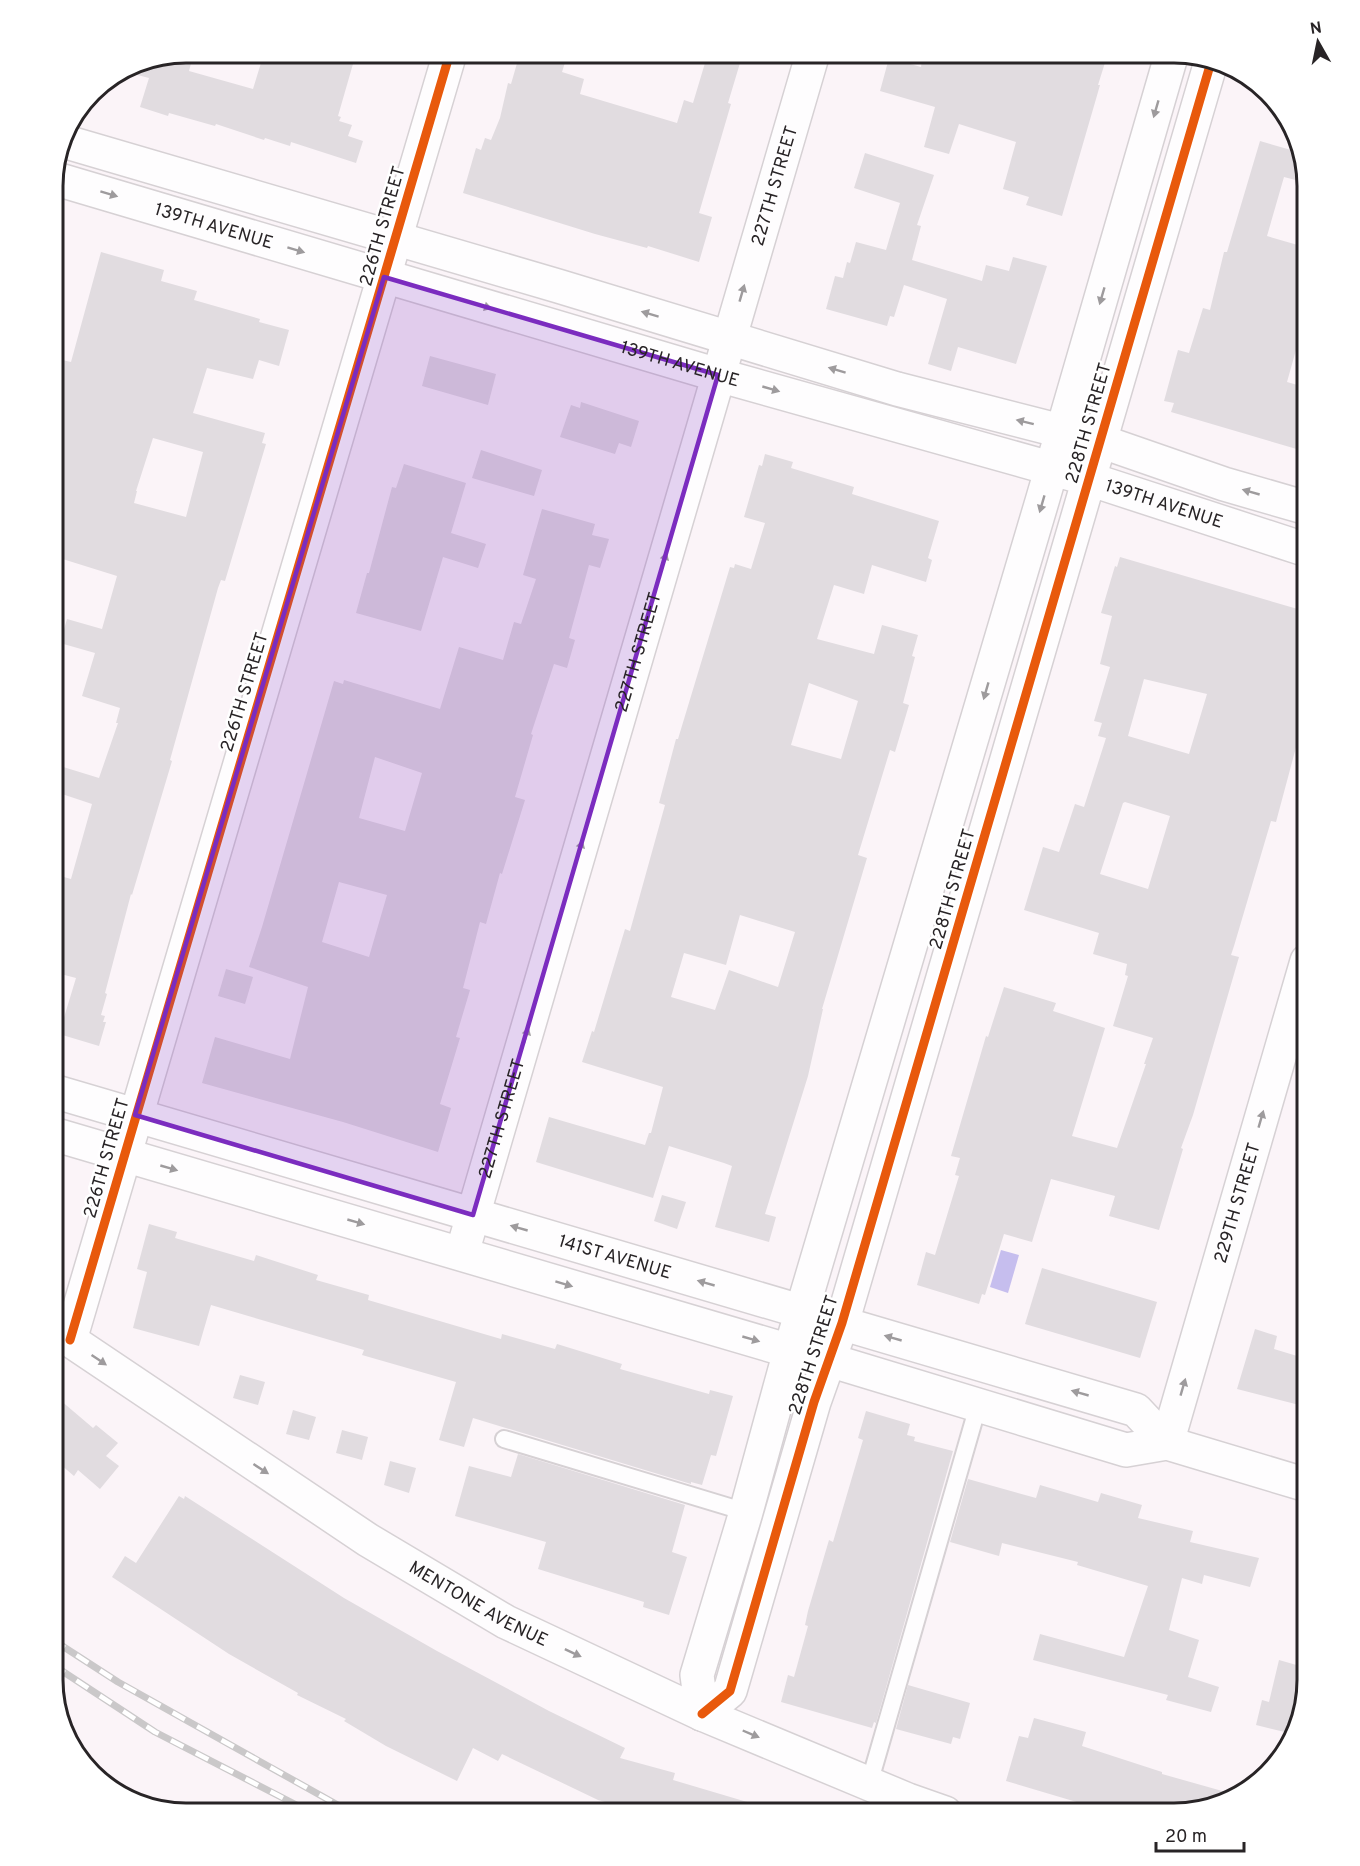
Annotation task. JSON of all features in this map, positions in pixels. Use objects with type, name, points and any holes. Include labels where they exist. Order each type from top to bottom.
[{"type":"street","name":"226TH STREET","points":[[63,1327],[124,1154],[447,63]]},
{"type":"street","name":"227TH STREET","points":[[462,1253],[810,63]]},
{"type":"street","name":"228TH STREET","points":[[702,1714],[697,1676],[746,1512],[790,1351],[1063,431],[1169,63]]},
{"type":"street","name":"228TH STREET","points":[[702,1714],[729,1690],[814,1402],[842,1323],[1209,69]]},
{"type":"street","name":"139TH AVENUE","points":[[71,143],[897,388],[1100,441],[1224,484],[1297,505]]},
{"type":"street","name":"139TH AVENUE","points":[[63,181],[718,375],[1052,468],[1297,546]]},
{"type":"street","name":"229TH STREET","points":[[1167,1443],[1297,999]]},
{"type":"street","name":"141ST AVENUE","points":[[63,1094],[1136,1410],[1167,1443]]},
{"type":"street","points":[[63,1137],[790,1351],[829,1360],[1126,1450],[1167,1443],[1297,1482]]},
{"type":"street","name":"MENTONE AVENUE","points":[[63,1334],[368,1540],[506,1622],[702,1714],[917,1803]]},
{"type":"lane","points":[[869,1784],[978,1406]]},
{"type":"lane","points":[[504,1439],[746,1512]]},
{"type":"highlighted area","points":[[384,277],[718,375],[473,1215],[135,1115]]},
{"type":"shaded area","points":[[1001,1250],[1019,1255],[1008,1293],[990,1287]]},
{"type":"building","points":[[191,63],[189,71],[253,89],[261,63],[353,63],[338,116],[341,117],[339,121],[352,125],[348,136],[363,141],[356,163],[291,142],[290,146],[265,138],[264,140],[216,124],[215,126],[169,113],[168,116],[140,107],[149,78],[136,75],[154,67]]},
{"type":"building","points":[[517,63],[565,63],[562,72],[584,79],[580,94],[677,123],[684,100],[693,103],[705,63],[740,63],[728,103],[731,104],[699,213],[712,217],[699,262],[648,246],[647,248],[595,234],[463,193],[476,148],[481,150],[485,138],[491,140],[500,118],[508,83],[511,84]]},
{"type":"building","points":[[888,63],[907,63],[921,67],[922,63],[1105,63],[1062,216],[1026,205],[1029,197],[1003,189],[1016,142],[959,124],[949,154],[924,147],[935,107],[880,91]]},
{"type":"building","points":[[1260,141],[1292,150],[1297,180],[1284,177],[1267,236],[1297,245],[1297,346],[1287,382],[1297,385],[1297,449],[1171,412],[1174,403],[1164,401],[1178,350],[1189,353],[1203,308],[1210,310],[1224,252],[1227,252]]},
{"type":"building","points":[[865,153],[934,175],[917,225],[921,226],[912,260],[982,281],[986,265],[1009,271],[1013,257],[1047,266],[1016,364],[958,347],[951,371],[928,364],[947,299],[904,285],[894,317],[890,316],[887,326],[826,309],[835,276],[843,278],[856,242],[886,250],[900,203],[854,188]]},
{"type":"building","points":[[101,252],[164,270],[161,281],[197,291],[194,300],[289,330],[279,366],[259,360],[253,379],[207,368],[193,413],[265,433],[262,443],[266,444],[225,581],[221,580],[218,588],[170,760],[172,761],[131,894],[105,993],[107,994],[101,1015],[105,1016],[103,1022],[106,1022],[99,1046],[63,1035],[63,1021],[76,978],[63,975],[63,877],[71,879],[92,804],[63,794],[63,767],[99,778],[118,723],[116,723],[120,708],[82,696],[95,653],[63,644],[63,633],[67,619],[102,629],[117,576],[63,559],[63,360],[71,362]],"holes":[[[153,438],[203,452],[186,517],[134,503]]]},
{"type":"building","points":[[430,356],[496,374],[488,405],[422,386]]},
{"type":"building","points":[[581,402],[639,421],[631,447],[619,443],[615,454],[560,437],[571,405],[580,408]]},
{"type":"building","points":[[481,450],[542,470],[534,496],[472,478]]},
{"type":"building","points":[[765,454],[793,462],[791,468],[854,487],[852,494],[939,521],[928,558],[932,560],[926,582],[872,565],[864,594],[834,585],[817,639],[874,654],[882,625],[918,635],[912,656],[915,657],[903,703],[909,705],[895,752],[890,750],[858,855],[867,858],[822,1009],[808,1076],[765,1214],[776,1217],[769,1242],[715,1227],[732,1166],[724,1163],[669,1146],[653,1198],[536,1162],[549,1117],[645,1145],[651,1133],[663,1087],[582,1062],[592,1031],[594,1032],[625,929],[630,931],[665,805],[659,803],[676,739],[678,739],[730,567],[734,568],[735,564],[751,569],[765,523],[744,517],[759,465],[762,466]],"holes":[[[809,683],[858,701],[841,759],[791,745]],[[740,915],[795,932],[778,987],[729,970],[715,1010],[671,997],[684,953],[726,965]]]},
{"type":"building","points":[[404,464],[466,483],[451,533],[486,544],[478,568],[443,557],[421,631],[356,613],[392,487],[396,488]]},
{"type":"building","points":[[542,509],[595,524],[592,535],[609,539],[600,568],[589,565],[569,638],[575,640],[567,668],[554,664],[531,734],[533,735],[515,797],[525,800],[502,874],[500,873],[486,924],[480,922],[463,988],[470,990],[456,1037],[460,1038],[440,1104],[451,1108],[438,1152],[343,1122],[202,1083],[215,1037],[290,1059],[308,987],[249,967],[334,681],[343,684],[344,680],[440,709],[459,647],[503,660],[514,622],[521,624],[536,579],[523,575]],"holes":[[[375,757],[422,773],[405,831],[359,818]],[[339,882],[387,895],[369,957],[322,942]]]},
{"type":"building","points":[[1120,557],[1297,609],[1297,744],[1276,822],[1271,821],[1231,955],[1239,957],[1193,1115],[1181,1148],[1183,1149],[1159,1230],[1109,1216],[1115,1196],[1051,1179],[1032,1242],[1004,1234],[985,1295],[982,1294],[979,1304],[917,1285],[926,1252],[935,1255],[959,1176],[955,1175],[960,1158],[951,1156],[986,1036],[988,1037],[1004,987],[1056,1003],[1053,1011],[1105,1028],[1072,1136],[1117,1148],[1153,1038],[1113,1026],[1128,976],[1125,975],[1127,964],[1093,954],[1099,933],[1024,910],[1043,847],[1059,852],[1075,804],[1084,807],[1106,738],[1098,736],[1102,723],[1094,721],[1110,667],[1100,664],[1112,616],[1101,613],[1115,566],[1117,567]],"holes":[[[1144,679],[1207,694],[1189,754],[1128,736]],[[1123,803],[1170,816],[1148,889],[1100,874]]]},
{"type":"building","points":[[226,969],[253,977],[245,1004],[218,996]]},
{"type":"building","points":[[662,1195],[686,1202],[677,1229],[654,1221]]},
{"type":"building","points":[[149,1224],[177,1232],[175,1238],[254,1261],[256,1255],[318,1275],[316,1280],[369,1295],[368,1300],[501,1339],[502,1334],[555,1349],[557,1344],[622,1364],[620,1369],[709,1394],[710,1390],[733,1396],[716,1456],[711,1455],[702,1485],[691,1482],[691,1484],[473,1418],[464,1447],[439,1440],[456,1382],[362,1355],[364,1350],[211,1305],[199,1346],[133,1328],[147,1272],[137,1269]]},
{"type":"building","points":[[1042,1268],[1157,1302],[1140,1358],[1025,1324]]},
{"type":"building","points":[[1255,1329],[1277,1336],[1274,1349],[1297,1356],[1297,1404],[1237,1389]]},
{"type":"building","points":[[240,1375],[265,1382],[258,1405],[233,1398]]},
{"type":"building","points":[[63,1402],[93,1428],[96,1425],[118,1443],[106,1456],[119,1466],[100,1489],[78,1470],[74,1476],[63,1467]]},
{"type":"building","points":[[293,1410],[316,1417],[309,1440],[286,1434]]},
{"type":"building","points":[[866,1411],[910,1424],[907,1435],[915,1437],[914,1441],[953,1451],[876,1723],[874,1722],[872,1728],[781,1702],[788,1675],[794,1677],[808,1626],[805,1625],[808,1611],[829,1540],[833,1542],[863,1440],[858,1438]]},
{"type":"building","points":[[342,1430],[368,1437],[362,1460],[336,1453]]},
{"type":"building","points":[[518,1454],[685,1505],[672,1552],[687,1557],[669,1615],[643,1607],[644,1602],[538,1569],[546,1542],[455,1516],[469,1466],[511,1477]]},
{"type":"building","points":[[390,1461],[416,1468],[409,1493],[384,1485]]},
{"type":"building","points":[[968,1479],[1036,1498],[1040,1485],[1098,1502],[1101,1493],[1142,1505],[1138,1518],[1193,1531],[1190,1542],[1259,1558],[1250,1587],[1204,1575],[1202,1584],[1182,1578],[1169,1630],[1199,1640],[1188,1677],[1219,1687],[1211,1712],[1166,1700],[1168,1695],[1033,1660],[1040,1634],[1124,1657],[1148,1586],[1077,1565],[1078,1562],[1002,1543],[999,1556],[950,1542]]},
{"type":"building","points":[[179,1496],[184,1499],[185,1496],[344,1598],[549,1711],[625,1748],[620,1758],[675,1773],[673,1780],[751,1803],[609,1803],[502,1754],[498,1761],[473,1748],[457,1781],[386,1746],[344,1721],[346,1719],[297,1695],[298,1693],[229,1654],[112,1577],[125,1556],[136,1563]]},
{"type":"building","points":[[1279,1660],[1297,1665],[1296,1696],[1285,1732],[1256,1725],[1262,1700],[1269,1702]]},
{"type":"building","points":[[908,1685],[970,1703],[960,1739],[953,1737],[951,1744],[896,1729]]},
{"type":"building","points":[[1034,1718],[1086,1732],[1082,1746],[1162,1772],[1162,1774],[1225,1792],[1190,1802],[1080,1803],[1006,1781],[1019,1736],[1028,1738]]},
{"type":"railway","points":[[63,1646],[118,1682],[334,1803]]},
{"type":"railway","points":[[63,1672],[155,1732],[293,1803]]},
{"type":"cycle path","points":[[70,1340],[447,63]]},
{"type":"cycle path","points":[[702,1714],[730,1691],[814,1402],[842,1323],[1209,69]]}]
